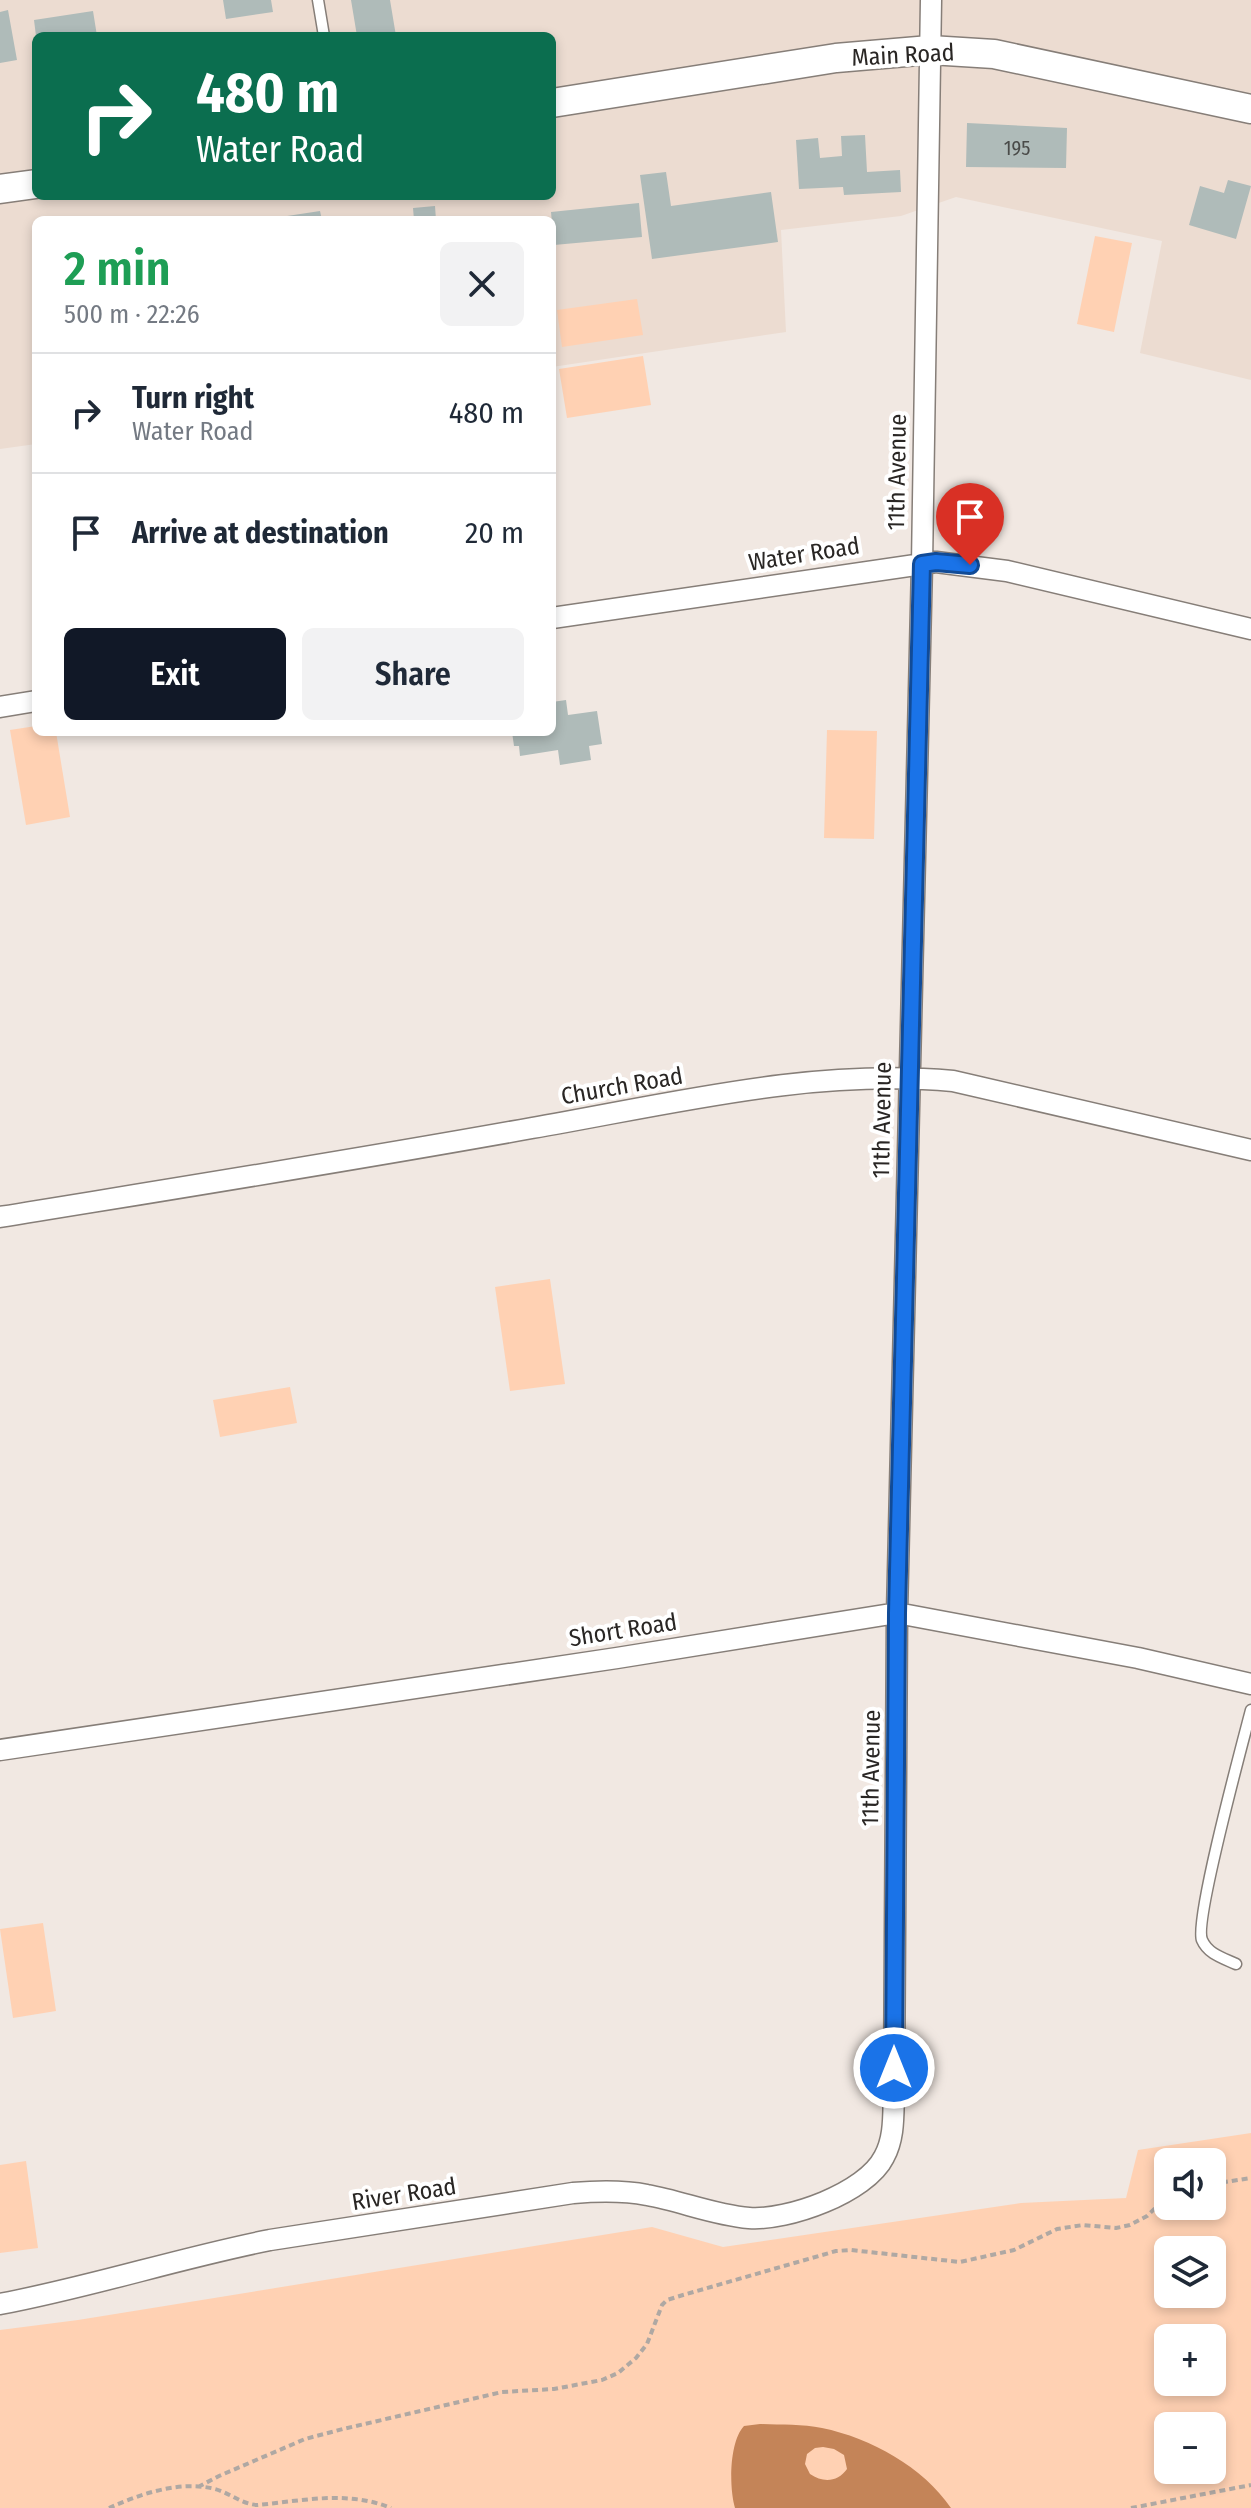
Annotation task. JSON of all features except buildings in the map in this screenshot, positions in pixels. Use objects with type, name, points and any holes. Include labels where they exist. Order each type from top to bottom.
[{"type":"main road","name":"Main Road","points":[[556,102],[836,58],[930,50],[994,54],[1251,109]]},
{"type":"main road","points":[[0,189],[32,185]]},
{"type":"street","name":"11th Avenue","points":[[818,2203],[844,2193],[870,2176],[884,2158],[892,2134],[897,1613],[922,564],[931,0]]},
{"type":"street","name":"Water Road","points":[[556,617],[950,562],[1007,571],[1251,629]]},
{"type":"street","points":[[0,707],[32,702]]},
{"type":"street","name":"Church Road","points":[[0,1217],[736,1093],[803,1083],[909,1077],[993,1088],[1251,1150]]},
{"type":"street","name":"Short Road","points":[[0,1750],[897,1613],[1138,1658],[1251,1684]]},
{"type":"street","name":"River Road","points":[[0,2304],[270,2240],[573,2193],[606,2191],[647,2195],[726,2215],[756,2219],[818,2203]]},
{"type":"lane","points":[[318,0],[323,32]]},
{"type":"lane","points":[[1236,1964],[1211,1953],[1201,1939],[1201,1929],[1210,1877],[1251,1710]]},
{"type":"path","points":[[1226,2182],[1251,2178]]},
{"type":"path","points":[[198,2487],[305,2439],[502,2392],[554,2389],[602,2380],[618,2373],[641,2352],[652,2335],[662,2305],[675,2297],[836,2251],[960,2262],[1014,2250],[1057,2229],[1083,2225],[1116,2228],[1130,2225],[1154,2209]]},
{"type":"path","points":[[1131,2508],[1251,2485]]},
{"type":"path","points":[[109,2508],[155,2491],[198,2487],[220,2491],[257,2505],[346,2498],[367,2500],[391,2508]]},
{"type":"shaded area","points":[[0,0],[1251,0],[1251,380],[1140,353],[1162,241],[956,197],[901,216],[781,230],[786,332],[556,366],[556,216],[32,216],[32,445],[0,449]]},
{"type":"shaded area","points":[[1095,236],[1132,243],[1114,332],[1077,324]]},
{"type":"shaded area","points":[[637,299],[643,335],[562,347],[557,310]]},
{"type":"shaded area","points":[[643,356],[651,405],[567,418],[559,369]]},
{"type":"shaded area","points":[[32,727],[32,736],[57,736],[70,817],[26,825],[10,730]]},
{"type":"shaded area","points":[[827,730],[877,731],[874,839],[824,838]]},
{"type":"shaded area","points":[[550,1279],[565,1384],[510,1391],[495,1287]]},
{"type":"shaded area","points":[[290,1387],[297,1423],[220,1437],[213,1400]]},
{"type":"shaded area","points":[[43,1923],[56,2011],[13,2018],[0,1929]]},
{"type":"shaded area","points":[[1251,2133],[1251,2508],[0,2508],[0,2330],[652,2227],[723,2247],[1021,2203],[1126,2198],[1138,2150]]},
{"type":"shaded area","points":[[26,2161],[38,2248],[0,2253],[0,2165]]},
{"type":"shaded area","points":[[744,2426],[807,2426],[859,2439],[911,2467],[951,2508],[735,2508],[733,2454]],"holes":[[[815,2448],[834,2449],[844,2455],[847,2469],[830,2480],[810,2474],[805,2464],[807,2454]]]},
{"type":"route","points":[[894,2068],[897,1613],[922,564],[950,562],[970,565]]}]
